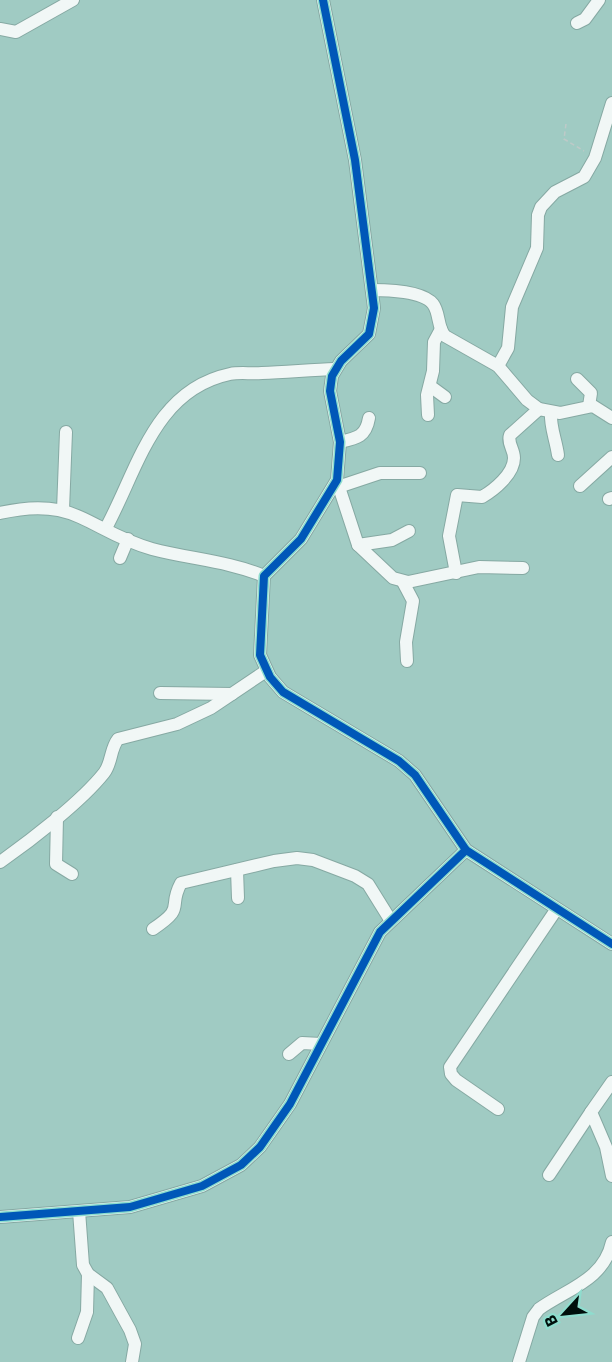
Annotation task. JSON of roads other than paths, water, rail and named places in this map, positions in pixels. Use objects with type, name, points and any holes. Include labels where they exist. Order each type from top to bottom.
[{"type":"street","points":[[0,29],[16,32],[73,0]]},
{"type":"street","points":[[323,0],[355,160],[374,308],[369,334],[335,369],[330,391],[340,442],[339,471],[335,488],[301,539],[264,576],[260,655],[266,671],[283,692],[399,761],[415,775],[466,850],[612,944]]},
{"type":"street","points":[[577,22],[591,14],[599,0]]},
{"type":"street","points":[[498,366],[508,348],[512,307],[537,248],[538,215],[555,192],[584,177],[595,158],[612,103]]},
{"type":"street","points":[[372,290],[397,290],[429,301],[434,306],[441,329],[450,340],[498,366],[527,400],[539,408],[551,413],[589,406],[598,407],[612,418]]},
{"type":"street","points":[[428,415],[427,395],[434,342],[441,329]]},
{"type":"street","points":[[106,528],[134,467],[159,422],[182,396],[200,384],[232,374],[335,369]]},
{"type":"street","points":[[577,379],[591,393],[589,406]]},
{"type":"street","points":[[430,386],[445,397]]},
{"type":"street","points":[[456,573],[449,536],[457,495],[482,497],[499,484],[511,470],[514,460],[510,435],[529,420],[539,408]]},
{"type":"street","points":[[551,413],[550,422],[558,455]]},
{"type":"street","points":[[340,442],[362,435],[367,430],[369,417]]},
{"type":"street","points":[[63,510],[66,432]]},
{"type":"street","points":[[580,486],[612,457]]},
{"type":"street","points":[[335,488],[380,473],[420,473]]},
{"type":"street","points":[[335,488],[358,545],[393,578],[403,582],[479,567],[523,568]]},
{"type":"street","points":[[0,513],[27,507],[63,510],[128,539],[172,554],[238,565],[264,576]]},
{"type":"street","points":[[358,545],[392,540],[409,531]]},
{"type":"street","points":[[120,558],[128,539]]},
{"type":"street","points":[[403,582],[413,601],[414,608],[406,642],[407,661]]},
{"type":"street","points":[[0,862],[57,817],[106,772],[118,739],[130,734],[167,728],[211,708],[266,671]]},
{"type":"street","points":[[160,693],[233,694]]},
{"type":"street","points":[[57,817],[57,864],[72,874]]},
{"type":"street","points":[[0,1217],[130,1207],[172,1197],[202,1186],[241,1165],[260,1147],[279,1121],[377,937],[466,850]]},
{"type":"street","points":[[153,929],[175,910],[181,883],[274,861],[297,858],[313,860],[355,876],[368,884],[391,921]]},
{"type":"street","points":[[237,870],[237,898]]},
{"type":"street","points":[[498,1109],[456,1080],[450,1074],[450,1067],[556,910]]},
{"type":"street","points":[[289,1054],[302,1043],[321,1044]]},
{"type":"street","points":[[549,1174],[612,1082]]},
{"type":"street","points":[[591,1112],[606,1147],[612,1176]]},
{"type":"street","points":[[78,1338],[87,1312],[88,1274],[81,1252],[79,1211]]},
{"type":"street","points":[[519,1362],[533,1317],[539,1309],[594,1275],[606,1260],[612,1242]]},
{"type":"street","points":[[88,1274],[107,1288],[130,1330],[135,1344],[132,1362]]}]
